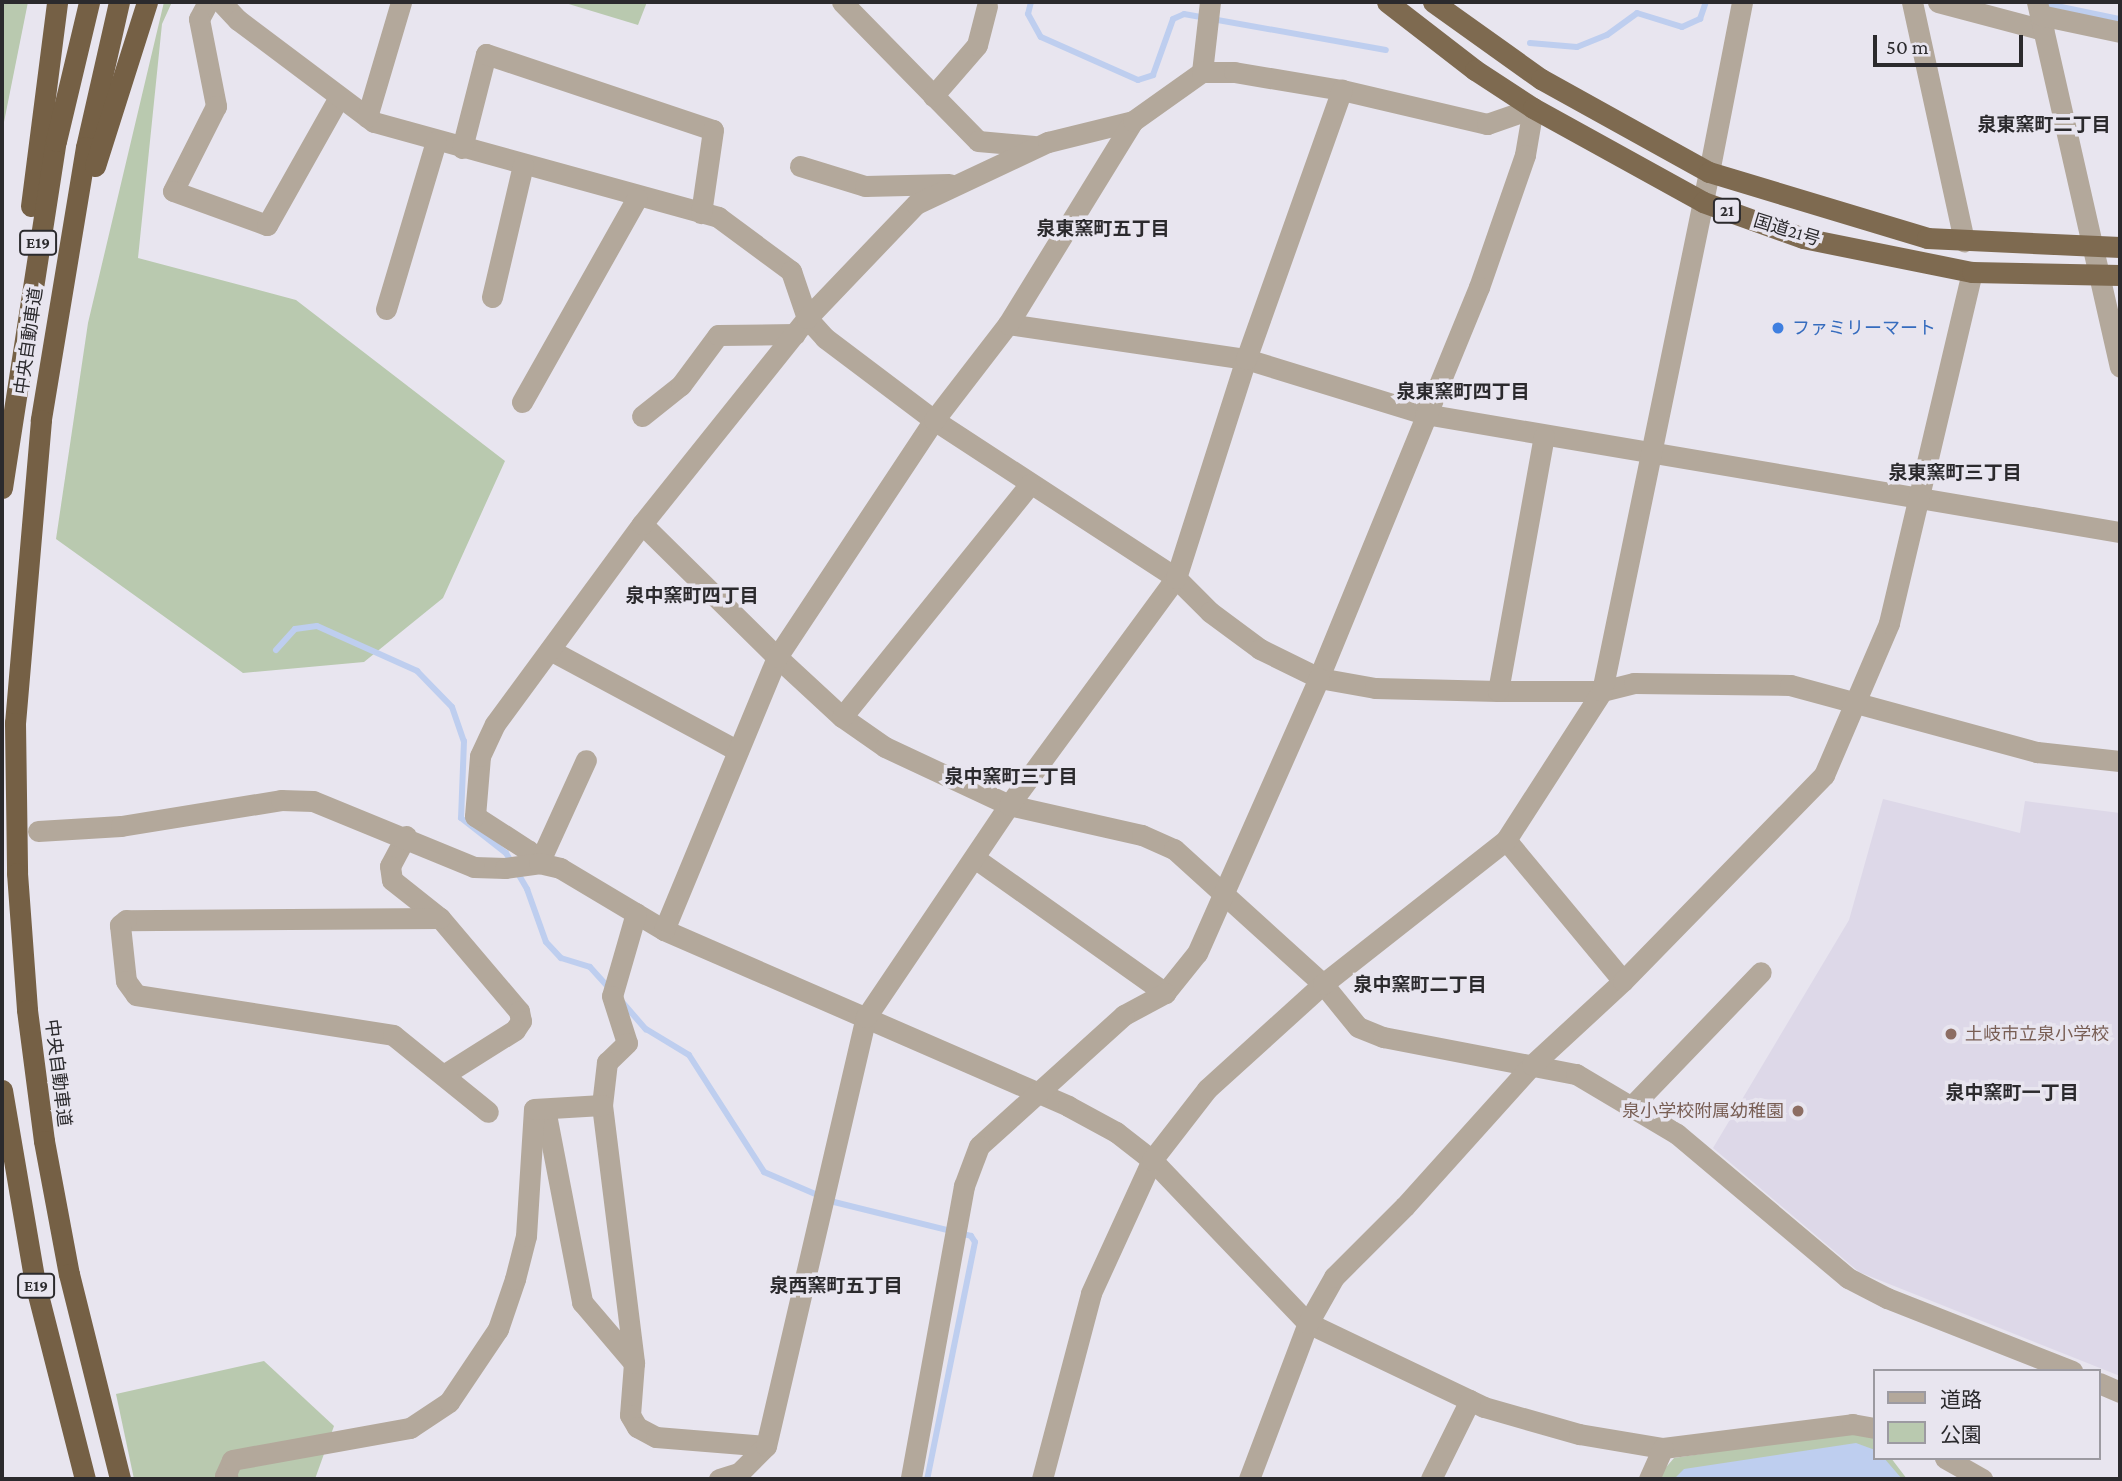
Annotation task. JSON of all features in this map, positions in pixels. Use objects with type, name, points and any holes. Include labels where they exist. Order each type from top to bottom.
[{"type":"highway","points":[[11,417],[20,285],[57,2]]},
{"type":"highway","name":"中央自動車道","points":[[2,488],[56,141],[89,2]]},
{"type":"highway","name":"中央自動車道","points":[[119,2],[59,291],[24,582],[15,723],[17,873],[27,1010],[44,1141],[72,1287],[120,1479]]},
{"type":"highway","points":[[59,291],[147,2]]},
{"type":"highway","name":"国道21号","points":[[1387,2],[1475,70],[1533,108],[1703,202],[1802,238],[1972,272],[2120,275]]},
{"type":"highway","name":"国道21号","points":[[1433,2],[1541,79],[1709,172],[1927,238],[2120,247]]},
{"type":"highway","name":"E19","points":[[2,1090],[35,1283],[85,1479]]},
{"type":"street","points":[[208,2],[200,19],[216,106],[173,191],[268,225],[339,97]]},
{"type":"street","points":[[221,2],[237,20],[367,117],[436,141],[637,198],[718,217],[791,271],[801,326]]},
{"type":"street","points":[[367,117],[401,2]]},
{"type":"street","points":[[842,2],[978,142],[1039,146]]},
{"type":"street","points":[[1202,72],[1210,2]]},
{"type":"street","points":[[1042,1479],[1091,1293],[1152,1160],[1207,1089],[1323,984],[1506,840],[1602,691],[1742,2]]},
{"type":"street","points":[[1912,2],[1964,240]]},
{"type":"street","points":[[1938,2],[2040,15],[2120,32]]},
{"type":"street","points":[[933,96],[977,45],[987,6]]},
{"type":"street","points":[[2040,15],[2120,367]]},
{"type":"street","points":[[462,148],[486,54],[713,130],[701,213]]},
{"type":"street","points":[[523,865],[530,851],[475,816],[480,756],[495,723],[642,524],[801,326],[916,204],[951,184],[1039,146],[1133,121],[1202,72],[1234,72],[1342,90],[1487,124],[1533,108],[1525,155],[1479,287],[1319,678],[1197,953],[1180,980],[1166,993],[1124,1015],[979,1146],[958,1217],[911,1479]]},
{"type":"street","points":[[733,1477],[766,1446],[819,1209],[832,1171],[866,1017],[976,859],[1009,805],[1176,578],[1246,359],[1342,90]]},
{"type":"street","points":[[664,930],[777,657],[934,420],[1008,324],[1133,121]]},
{"type":"street","points":[[386,309],[436,141]]},
{"type":"street","points":[[492,297],[523,165]]},
{"type":"street","points":[[800,166],[865,186],[951,184]]},
{"type":"street","points":[[522,402],[637,198]]},
{"type":"street","points":[[1249,1479],[1308,1323],[1334,1277],[1405,1206],[1532,1065],[1623,981],[1824,775],[1889,623],[1972,272]]},
{"type":"street","points":[[1008,324],[1246,359],[1425,414],[1651,456],[2120,532]]},
{"type":"street","points":[[642,416],[681,385],[718,335],[801,326],[825,338],[934,420],[1176,578],[1210,612],[1260,649],[1319,678],[1375,688],[1498,691],[1602,691],[1634,683],[1790,685],[1857,700],[2037,752],[2120,761]]},
{"type":"street","points":[[1498,691],[1544,436]]},
{"type":"street","points":[[842,717],[1030,484]]},
{"type":"street","points":[[642,524],[842,717],[886,747],[1009,805],[1142,835],[1174,849],[1323,984],[1358,1027],[1383,1037],[1576,1074],[1677,1134],[1848,1278],[1887,1298],[2067,1369]]},
{"type":"street","points":[[550,650],[738,751]]},
{"type":"street","points":[[523,865],[586,760]]},
{"type":"street","points":[[38,831],[121,826],[281,800],[313,801],[406,836],[474,867],[523,865],[560,868],[664,930],[1036,1092],[1116,1132],[1152,1160],[1308,1323],[1470,1400],[1579,1434],[1663,1448],[1852,1424],[1874,1428]]},
{"type":"street","points":[[406,836],[390,866],[392,880],[440,918],[519,1011],[521,1021],[515,1030],[445,1074]]},
{"type":"street","points":[[1506,840],[1623,981]]},
{"type":"street","points":[[976,859],[1166,993]]},
{"type":"street","points":[[636,913],[617,971],[612,996],[627,1043],[607,1062],[603,1105],[634,1363],[630,1415],[636,1427],[656,1437],[766,1446]]},
{"type":"street","points":[[440,918],[126,920],[120,925],[126,981],[136,995],[394,1035],[445,1074],[488,1112]]},
{"type":"street","points":[[1631,1107],[1761,972]]},
{"type":"street","points":[[228,1479],[225,1476],[232,1460],[410,1429],[449,1402],[498,1329],[526,1236],[531,1121],[534,1109],[603,1105]]},
{"type":"street","points":[[545,1109],[582,1302],[634,1363]]},
{"type":"street","points":[[2101,1383],[2120,1392]]},
{"type":"street","points":[[1431,1479],[1470,1400]]},
{"type":"street","points":[[1649,1479],[1663,1448]]},
{"type":"street","points":[[1949,1460],[1982,1479]]},
{"type":"shaded area","name":"土岐市立泉小学校","points":[[1883,799],[2020,833],[2025,801],[2120,813],[2120,1376],[1859,1272],[1713,1148],[1849,920]]},
{"type":"green space","points":[[2,2],[28,2],[2,132]]},
{"type":"green space","points":[[164,2],[172,2],[162,24],[138,258],[296,300],[505,461],[443,598],[364,662],[243,673],[56,539],[88,323]]},
{"type":"green space","points":[[562,2],[647,2],[638,25]]},
{"type":"green space","points":[[264,1361],[334,1426],[315,1479],[134,1479],[116,1394]]},
{"type":"green space","points":[[1839,1433],[1873,1436],[1874,1460],[1893,1460],[1907,1479],[1656,1479],[1674,1458]]},
{"type":"water","points":[[1856,1443],[1874,1450],[1874,1460],[1886,1460],[1902,1479],[1674,1479],[1684,1469]]},
{"type":"waterway","points":[[1031,2],[1028,14],[1041,37],[1138,80],[1153,75],[1173,19],[1184,14],[1386,50]]},
{"type":"waterway","points":[[1530,43],[1577,47],[1607,35],[1637,13],[1682,27],[1700,19],[1706,2]]},
{"type":"waterway","points":[[2042,3],[2120,19]]},
{"type":"waterway","points":[[276,650],[295,629],[317,626],[417,671],[452,707],[464,741],[461,818],[506,853],[527,889],[546,942],[561,958],[590,967],[608,987]]},
{"type":"waterway","points":[[623,1003],[646,1029],[689,1055],[764,1172],[834,1202],[971,1236],[975,1242],[927,1479]]},
{"type":"place","name":"ファミリーマート","points":[[1778,328]]},
{"type":"place","name":"土岐市立泉小学校","points":[[1951,1034]]},
{"type":"place","name":"泉小学校附属幼稚園","points":[[1798,1111]]},
{"type":"district","name":"泉東窯町二丁目","points":[[2044,125]]},
{"type":"district","name":"泉東窯町五丁目","points":[[1103,229]]},
{"type":"district","name":"泉東窯町四丁目","points":[[1463,392]]},
{"type":"district","name":"泉東窯町三丁目","points":[[1955,473]]},
{"type":"district","name":"泉中窯町四丁目","points":[[692,596]]},
{"type":"district","name":"泉中窯町三丁目","points":[[1011,777]]},
{"type":"district","name":"泉中窯町二丁目","points":[[1420,985]]},
{"type":"district","name":"泉中窯町一丁目","points":[[2012,1093]]},
{"type":"district","name":"泉西窯町五丁目","points":[[836,1286]]}]
